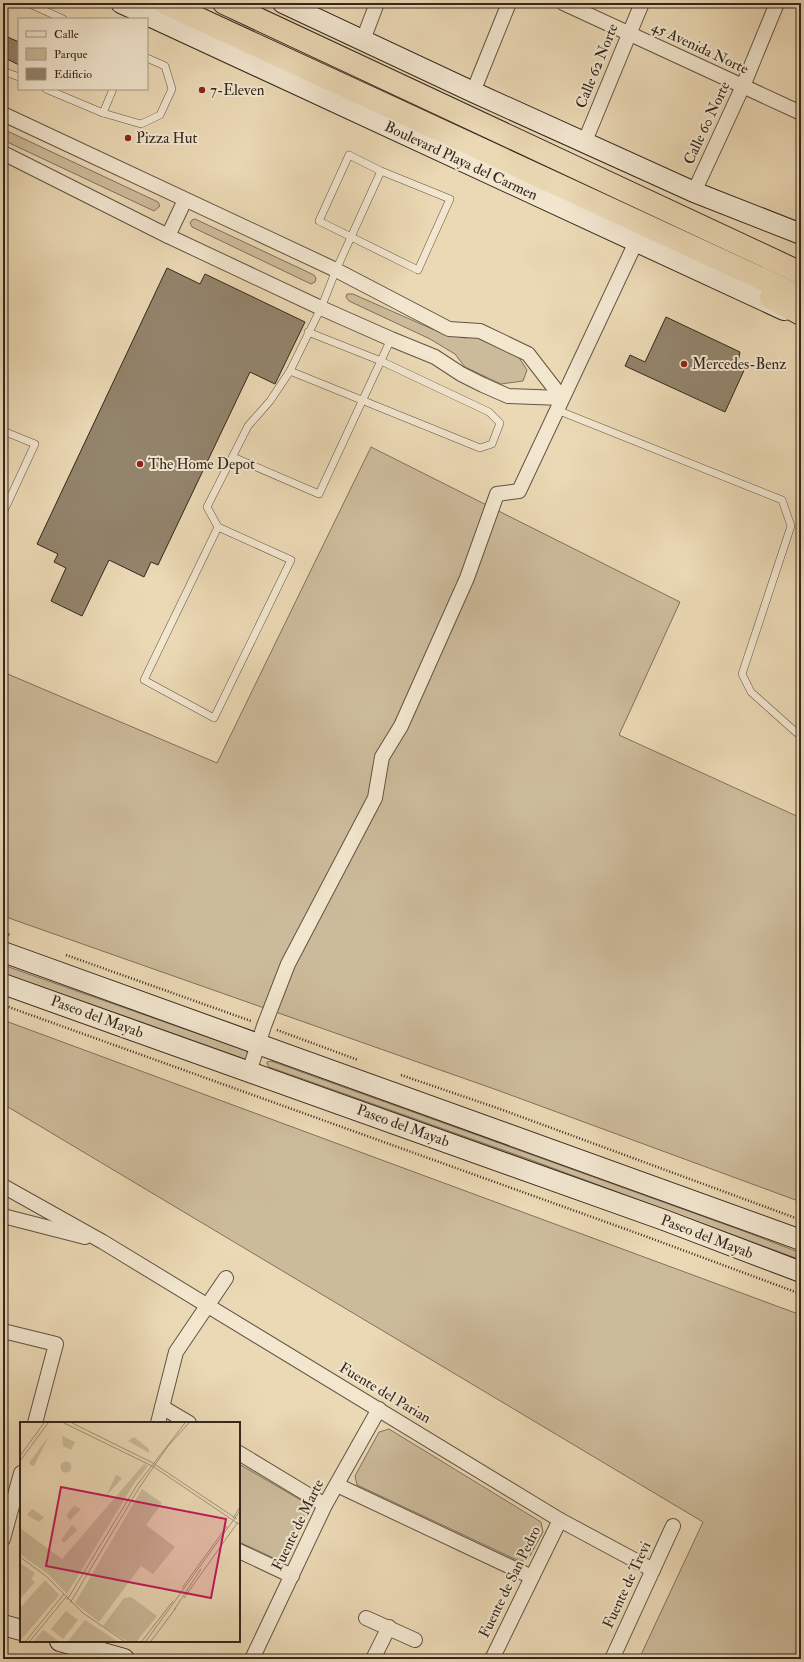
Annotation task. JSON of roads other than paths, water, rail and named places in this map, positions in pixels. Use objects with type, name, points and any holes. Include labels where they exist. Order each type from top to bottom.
[{"type":"highway","points":[[165,3],[801,297]]},
{"type":"highway","points":[[224,3],[801,273]]},
{"type":"highway","points":[[535,148],[610,173],[801,258]]},
{"type":"highway","points":[[546,178],[591,209],[666,244],[801,314]]},
{"type":"main road","name":"Boulevard Playa del Carmen","points":[[121,3],[801,318]]},
{"type":"main road","points":[[283,3],[473,92],[585,141],[694,192],[801,234]]},
{"type":"main road","name":"Paseo del Mayab","points":[[7,943],[257,1045],[610,1169],[801,1240]]},
{"type":"main road","name":"Paseo del Mayab","points":[[3,984],[664,1220],[801,1272]]},
{"type":"main road","points":[[3,1625],[20,1630]]},
{"type":"main road","points":[[64,1642],[98,1650],[124,1659]]},
{"type":"street","points":[[363,40],[377,3]]},
{"type":"street","points":[[473,92],[509,3]]},
{"type":"street","name":"45 Avenida Norte","points":[[563,3],[801,113]]},
{"type":"street","name":"Calle 62 Norte","points":[[585,141],[642,3]]},
{"type":"street","name":"Calle 60 Norte","points":[[694,192],[743,86],[777,3]]},
{"type":"street","points":[[3,114],[336,270],[449,329],[480,330],[528,354],[559,404]]},
{"type":"street","points":[[3,153],[168,236],[391,340],[435,357],[461,374],[508,396],[559,404]]},
{"type":"street","points":[[168,236],[185,200]]},
{"type":"street","points":[[249,1072],[257,1045],[288,964],[375,798],[382,757],[401,726],[464,585],[497,494],[519,491],[636,242]]},
{"type":"street","name":"Fuente del Parian","points":[[3,1186],[103,1242],[560,1520],[653,1570]]},
{"type":"street","name":"Fuente del Parian","points":[[3,1216],[103,1242]]},
{"type":"street","points":[[158,1422],[176,1352],[226,1278]]},
{"type":"street","points":[[3,1331],[56,1344],[35,1422]]},
{"type":"street","points":[[162,1407],[187,1422]]},
{"type":"street","name":"Fuente de Marte","points":[[252,1659],[326,1505],[379,1409]]},
{"type":"street","points":[[240,1454],[326,1505]]},
{"type":"street","points":[[3,1539],[20,1477]]},
{"type":"street","points":[[337,1485],[532,1577]]},
{"type":"street","name":"Fuente de San Pedro","points":[[492,1659],[560,1520]]},
{"type":"street","name":"Fuente de Trevi","points":[[612,1659],[673,1526]]},
{"type":"street","points":[[240,1551],[292,1576]]},
{"type":"street","points":[[366,1618],[415,1640]]},
{"type":"street","points":[[373,1659],[389,1628]]},
{"type":"lane","points":[[28,3],[61,18]]},
{"type":"lane","points":[[48,90],[103,113],[140,124],[160,115],[172,88],[165,66],[148,58]]},
{"type":"lane","points":[[3,71],[18,78]]},
{"type":"lane","points":[[103,113],[113,90]]},
{"type":"lane","points":[[349,155],[381,171],[450,199],[418,270],[320,221],[349,155]]},
{"type":"lane","points":[[218,527],[202,557],[144,680],[214,718],[291,560],[218,527],[207,507],[248,426],[270,401],[290,371],[321,308],[336,270],[352,238],[381,171]]},
{"type":"lane","points":[[290,371],[363,399],[480,448],[492,444],[500,423],[489,412],[381,361],[308,332]]},
{"type":"lane","points":[[233,458],[319,494],[391,340]]},
{"type":"lane","points":[[559,404],[782,500],[791,526],[742,674],[751,692],[798,734]]},
{"type":"lane","points":[[3,431],[35,444],[3,513]]},
{"type":"place","name":"7-Eleven","points":[[202,90]]},
{"type":"place","name":"Pizza Hut","points":[[128,138]]},
{"type":"place","name":"Mercedes-Benz","points":[[684,364]]},
{"type":"place","name":"The Home Depot","points":[[140,464]]}]
